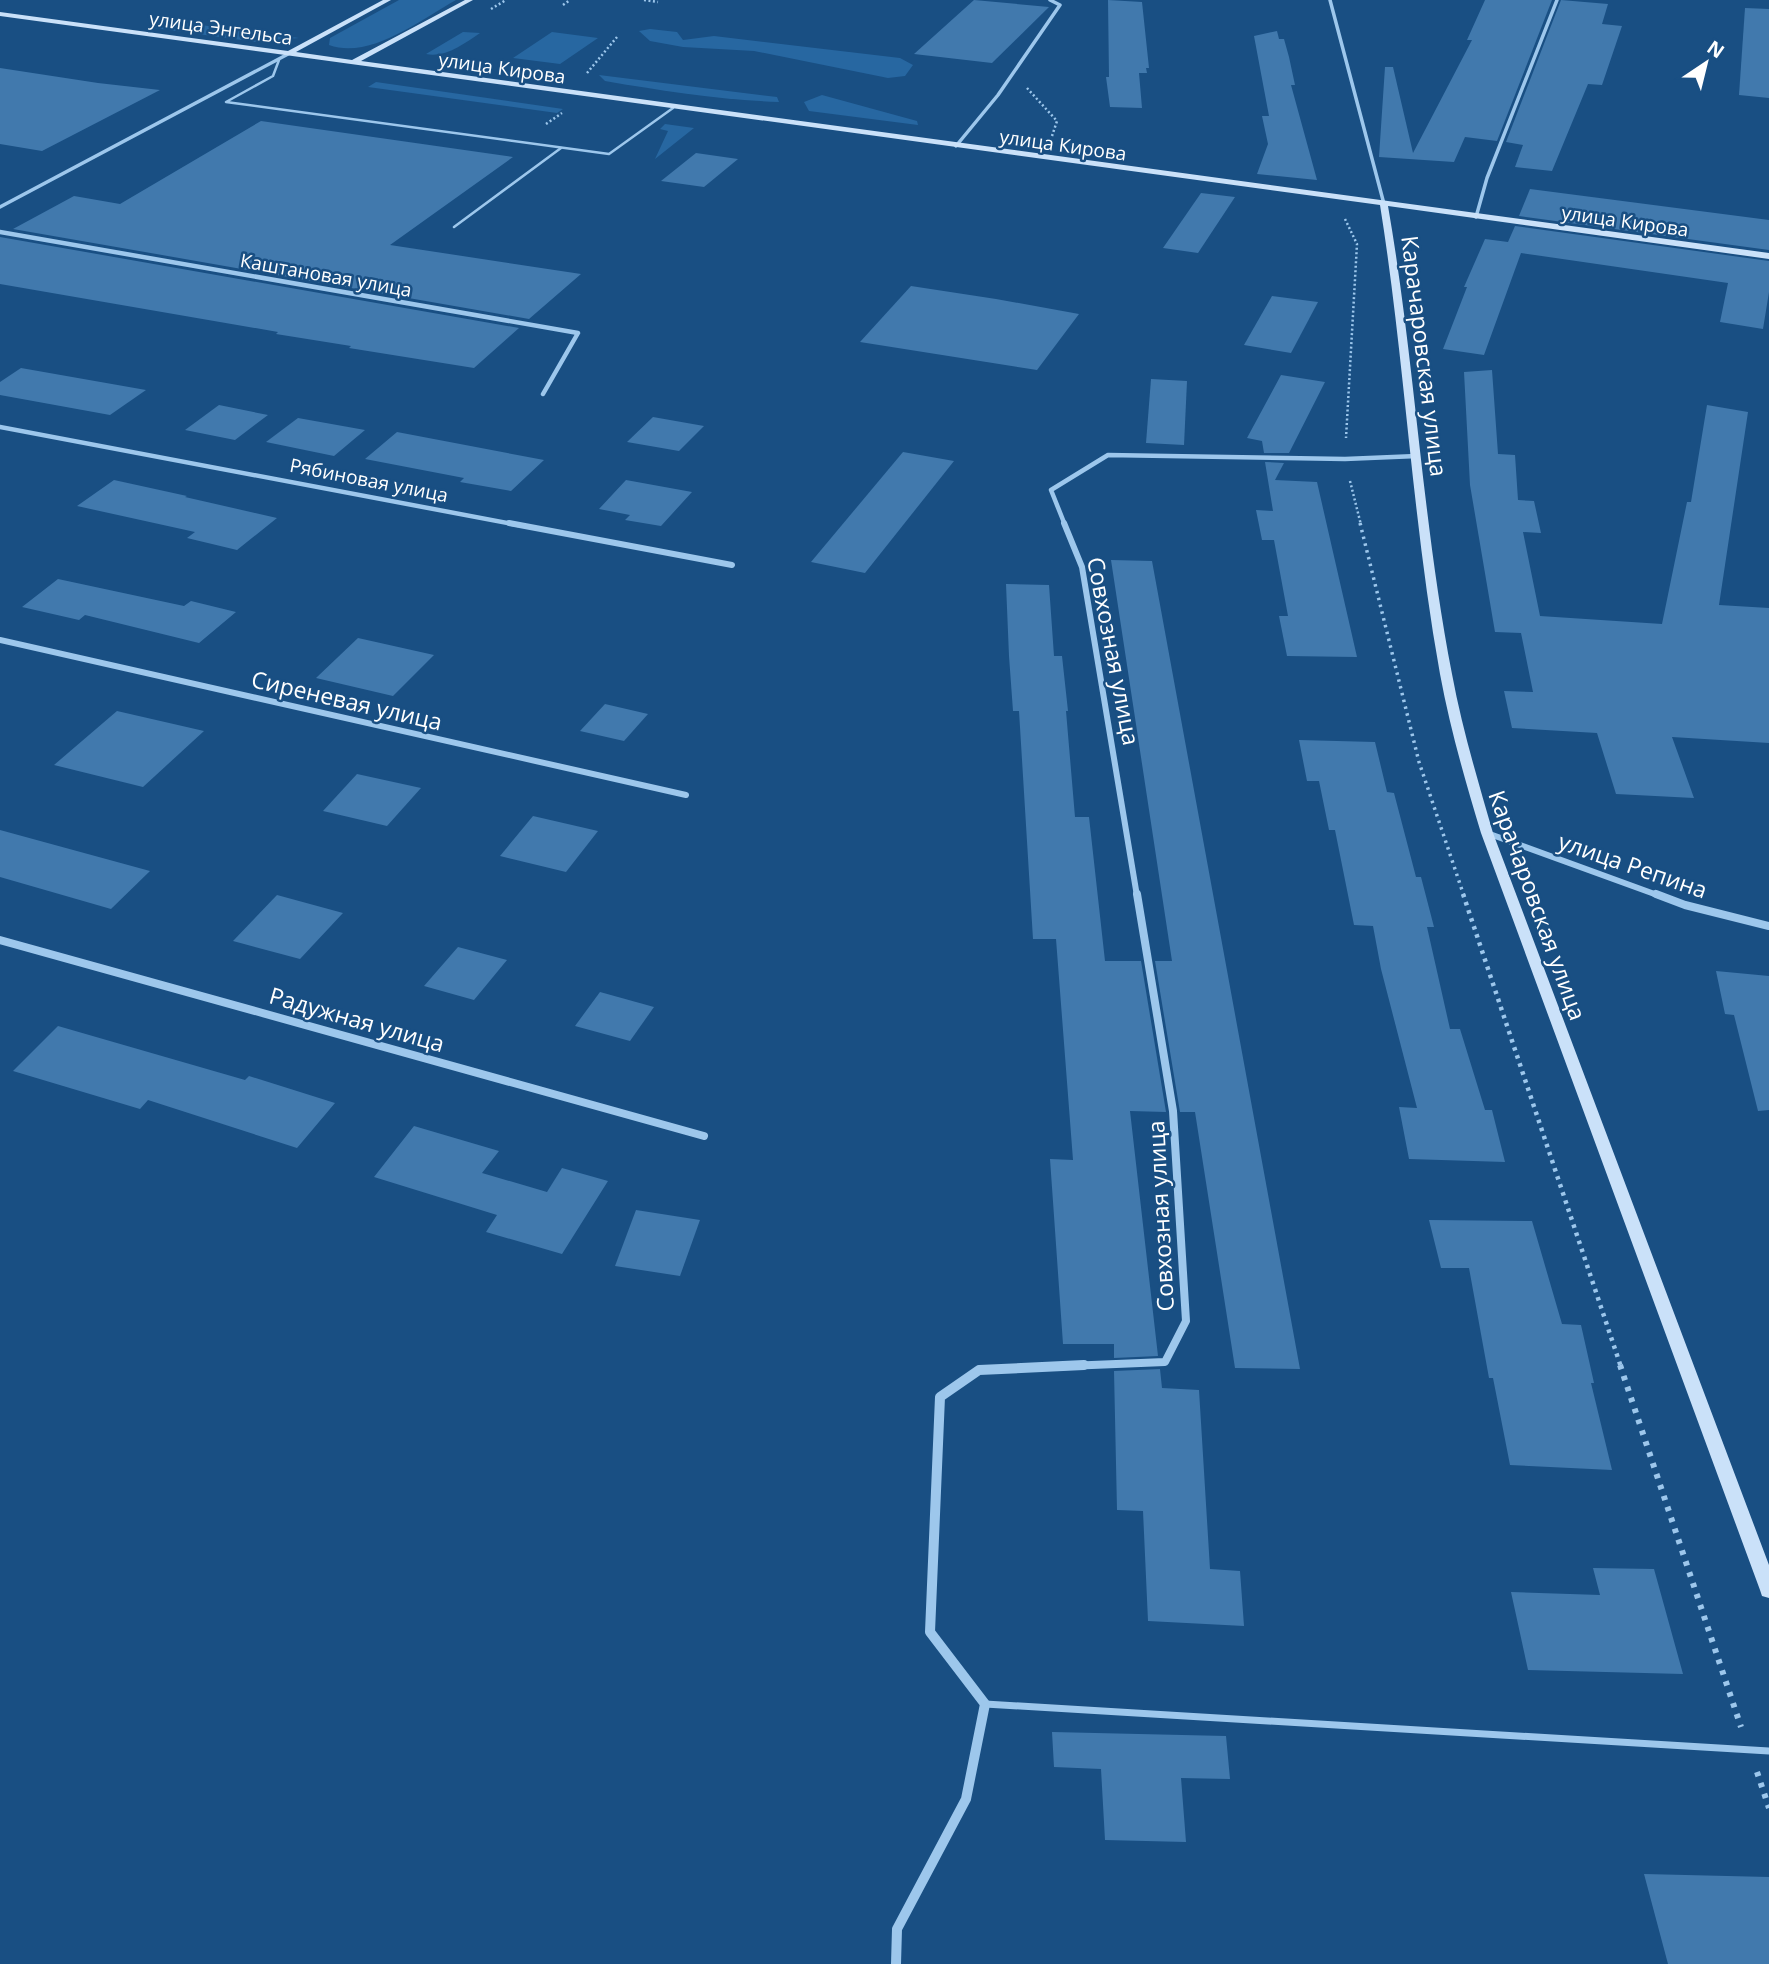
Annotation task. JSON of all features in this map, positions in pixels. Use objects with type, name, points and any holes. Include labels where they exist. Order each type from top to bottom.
[{"type":"street","points":[[0,207],[387,0]]},
{"type":"street","points":[[354,62],[470,0]]},
{"type":"street","points":[[957,146],[1014,75],[1060,5],[1050,0]]},
{"type":"street","points":[[1330,0],[1384,204]]},
{"type":"street","points":[[1476,217],[1487,178],[1557,0]]},
{"type":"street","name":"улица Энгельса","points":[[0,14],[354,62]]},
{"type":"street","name":"улица Кирова","points":[[354,62],[1769,257]]},
{"type":"street","name":"Карачаровская улица","points":[[1384,204],[1399,299],[1442,653],[1460,741],[1487,833],[1769,1590]]},
{"type":"street","name":"Каштановая улица","points":[[0,232],[578,333],[543,394]]},
{"type":"street","name":"Рябиновая улица","points":[[0,427],[732,565]]},
{"type":"street","name":"Совхозная улица","points":[[985,1704],[930,1632],[940,1397],[979,1370],[1165,1362],[1186,1321],[1171,1098],[1082,567],[1051,490],[1108,455],[1345,458]]},
{"type":"street","points":[[1345,458],[1417,456]]},
{"type":"street","name":"Сиреневая улица","points":[[0,640],[686,795]]},
{"type":"street","name":"улица Репина","points":[[1487,833],[1685,905],[1769,926]]},
{"type":"street","name":"Радужная улица","points":[[0,940],[704,1136]]},
{"type":"street","points":[[896,1964],[897,1929],[967,1799],[985,1704]]},
{"type":"lane","points":[[279,60],[273,76],[226,102],[609,154],[673,108]]},
{"type":"lane","points":[[454,227],[561,148]]},
{"type":"lane","points":[[985,1704],[1749,1752],[1769,1751]]},
{"type":"path","points":[[563,5],[570,0]]},
{"type":"path","points":[[644,0],[658,2]]},
{"type":"path","points":[[587,84],[587,71],[617,37]]},
{"type":"path","points":[[1014,75],[1057,121],[1052,135],[1062,139]]},
{"type":"path","points":[[1340,208],[1357,244],[1345,458],[1419,762],[1769,1808]]},
{"type":"shaded area","points":[[399,0],[456,0],[378,43],[345,48],[329,45],[330,38]]},
{"type":"shaded area","points":[[170,21],[299,38],[256,42],[154,28]]},
{"type":"shaded area","points":[[650,29],[677,32],[683,40],[714,36],[900,58],[913,65],[905,76],[888,78],[754,51],[683,47],[650,41],[639,31]]},
{"type":"shaded area","points":[[463,32],[480,33],[447,52],[426,54]]},
{"type":"shaded area","points":[[552,32],[598,38],[560,64],[513,58]]},
{"type":"shaded area","points":[[599,75],[777,97],[779,102],[670,92],[605,81]]},
{"type":"shaded area","points":[[376,82],[563,109],[557,113],[368,87]]},
{"type":"shaded area","points":[[822,95],[917,121],[918,125],[809,111],[804,102]]},
{"type":"shaded area","points":[[665,124],[694,128],[655,159],[668,131],[660,129]]},
{"type":"building","points":[[974,0],[1049,7],[992,63],[914,54]]},
{"type":"building","points":[[1108,0],[1142,2],[1149,68],[1146,68],[1147,73],[1139,73],[1142,108],[1110,107],[1106,77],[1109,77]]},
{"type":"building","points":[[1485,0],[1552,0],[1497,141],[1465,137],[1454,162],[1379,157],[1385,67],[1393,67],[1413,153],[1472,40],[1467,40]]},
{"type":"building","points":[[1561,0],[1608,4],[1602,24],[1622,26],[1602,85],[1588,84],[1552,171],[1515,167],[1523,145],[1506,142]]},
{"type":"building","points":[[1745,8],[1769,9],[1769,98],[1739,95]]},
{"type":"building","points":[[1277,31],[1279,39],[1284,39],[1289,57],[1295,85],[1291,85],[1317,180],[1257,174],[1268,144],[1262,116],[1269,116],[1254,36]]},
{"type":"building","points":[[0,68],[160,90],[42,151],[0,144]]},
{"type":"building","points":[[261,121],[513,157],[390,245],[581,274],[529,319],[13,229],[74,196],[120,204]]},
{"type":"building","points":[[696,153],[738,159],[704,187],[661,181]]},
{"type":"building","points":[[1530,189],[1769,220],[1769,250],[1519,216]]},
{"type":"building","points":[[1201,193],[1235,197],[1198,253],[1163,248]]},
{"type":"building","points":[[1515,226],[1769,261],[1769,292],[1763,329],[1720,322],[1728,283],[1521,253],[1484,355],[1443,349],[1467,287],[1464,287],[1485,239],[1508,242]]},
{"type":"building","points":[[0,237],[519,328],[474,368],[349,348],[351,346],[276,334],[278,332],[0,284]]},
{"type":"building","points":[[911,286],[1079,314],[1037,370],[860,342]]},
{"type":"building","points":[[1272,296],[1318,302],[1291,353],[1244,345]]},
{"type":"building","points":[[21,368],[146,390],[110,415],[0,395],[0,382]]},
{"type":"building","points":[[1492,370],[1498,454],[1515,455],[1518,500],[1534,501],[1541,533],[1523,532],[1540,616],[1662,624],[1687,502],[1691,502],[1707,405],[1748,412],[1719,605],[1769,608],[1769,743],[1672,737],[1694,798],[1616,794],[1597,733],[1512,728],[1504,691],[1533,692],[1521,633],[1495,632],[1470,485],[1464,372]]},
{"type":"building","points":[[1281,375],[1325,382],[1289,453],[1264,453],[1262,441],[1247,438]]},
{"type":"building","points":[[1151,379],[1187,381],[1184,445],[1146,443]]},
{"type":"building","points":[[219,405],[268,415],[235,440],[185,430]]},
{"type":"building","points":[[653,417],[704,426],[679,451],[627,442]]},
{"type":"building","points":[[298,418],[365,430],[334,456],[266,442]]},
{"type":"building","points":[[397,432],[544,460],[511,491],[460,482],[464,478],[365,459]]},
{"type":"building","points":[[903,452],[954,461],[865,573],[811,562]]},
{"type":"building","points":[[1265,462],[1284,463],[1275,480],[1317,482],[1357,657],[1287,656],[1279,616],[1288,616],[1274,540],[1262,540],[1256,510],[1273,511]]},
{"type":"building","points":[[114,480],[277,518],[237,550],[187,538],[195,532],[77,506]]},
{"type":"building","points":[[626,480],[692,492],[661,526],[625,520],[630,515],[599,509]]},
{"type":"building","points":[[1111,560],[1152,561],[1300,1369],[1235,1368],[1195,1112],[1180,1112],[1155,961],[1172,961]]},
{"type":"building","points":[[58,579],[184,606],[191,601],[236,612],[199,643],[85,615],[79,620],[22,607]]},
{"type":"building","points":[[1006,584],[1049,585],[1054,656],[1062,656],[1075,817],[1089,817],[1105,961],[1141,961],[1166,1112],[1130,1111],[1158,1356],[1114,1358],[1114,1344],[1063,1344],[1050,1159],[1073,1160],[1056,939],[1033,939],[1019,711],[1013,711]]},
{"type":"building","points":[[358,638],[434,655],[393,696],[316,678]]},
{"type":"building","points":[[605,704],[648,714],[624,741],[580,731]]},
{"type":"building","points":[[117,711],[204,731],[143,787],[54,765]]},
{"type":"building","points":[[1299,740],[1375,742],[1387,792],[1394,793],[1416,877],[1421,877],[1434,927],[1427,927],[1450,1029],[1460,1029],[1485,1110],[1492,1110],[1505,1162],[1409,1159],[1399,1107],[1417,1108],[1381,969],[1373,926],[1354,925],[1335,830],[1329,830],[1319,781],[1307,781]]},
{"type":"building","points":[[357,774],[421,788],[387,826],[323,811]]},
{"type":"building","points":[[533,816],[598,831],[566,872],[500,856]]},
{"type":"building","points":[[0,830],[150,871],[111,909],[0,877]]},
{"type":"building","points":[[277,895],[343,913],[300,959],[233,941]]},
{"type":"building","points":[[458,947],[507,960],[474,1000],[424,986]]},
{"type":"building","points":[[1716,971],[1769,976],[1769,1110],[1758,1111],[1734,1015],[1725,1014]]},
{"type":"building","points":[[600,992],[654,1007],[630,1041],[575,1026]]},
{"type":"building","points":[[58,1026],[245,1080],[249,1076],[335,1103],[297,1148],[148,1100],[140,1109],[13,1071]]},
{"type":"building","points":[[414,1126],[499,1151],[482,1173],[547,1192],[562,1168],[608,1181],[562,1254],[486,1232],[497,1215],[374,1177]]},
{"type":"building","points":[[636,1210],[700,1220],[680,1276],[615,1266]]},
{"type":"building","points":[[1429,1220],[1532,1221],[1562,1324],[1581,1325],[1594,1383],[1591,1383],[1612,1470],[1510,1465],[1493,1378],[1489,1378],[1469,1268],[1441,1268]]},
{"type":"building","points":[[1160,1369],[1162,1388],[1199,1390],[1210,1569],[1240,1571],[1244,1626],[1148,1621],[1143,1511],[1117,1510],[1114,1371]]},
{"type":"building","points":[[1593,1568],[1654,1569],[1683,1674],[1528,1670],[1511,1592],[1600,1595]]},
{"type":"building","points":[[1052,1732],[1226,1736],[1230,1779],[1181,1778],[1186,1842],[1105,1840],[1101,1769],[1054,1767]]},
{"type":"building","points":[[1644,1874],[1769,1877],[1769,1964],[1668,1964]]}]
